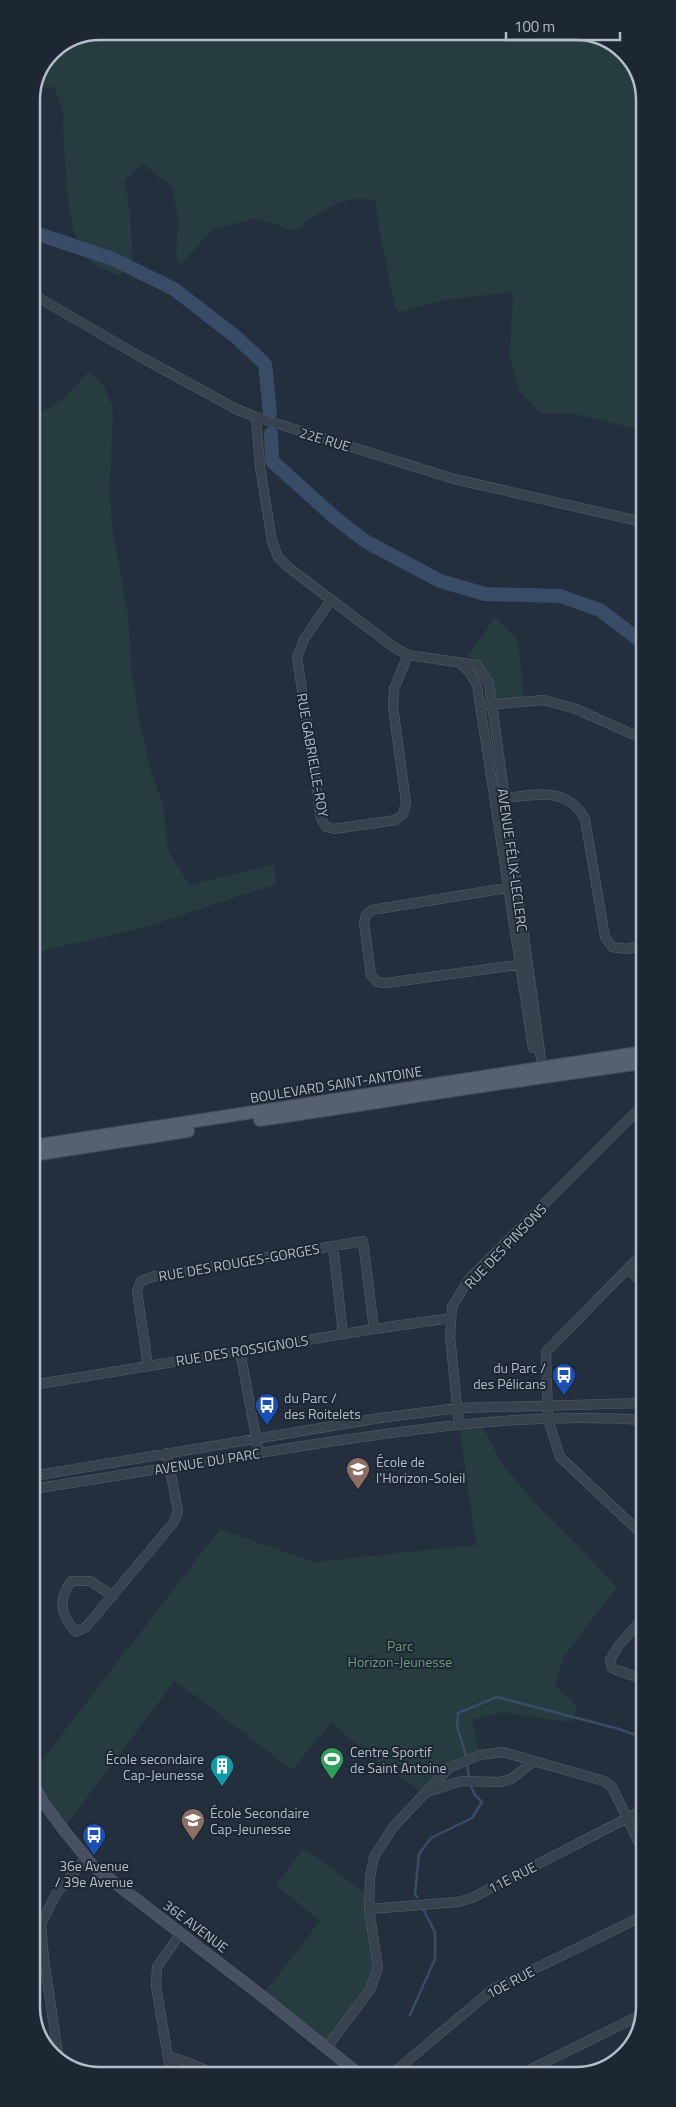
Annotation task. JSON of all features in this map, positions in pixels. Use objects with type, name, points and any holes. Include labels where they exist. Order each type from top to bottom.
[{"type":"main road","name":"BOULEVARD SAINT-ANTOINE","points":[[40,1154],[446,1093],[636,1054]]},
{"type":"main road","name":"BOULEVARD SAINT-ANTOINE","points":[[40,1145],[540,1072],[636,1064]]},
{"type":"street","name":"22E RUE","points":[[40,299],[236,410],[454,479],[636,520]]},
{"type":"street","name":"AVENUE FÉLIX-LECLERC","points":[[256,417],[260,467],[272,541],[278,557],[288,567],[395,648],[408,655],[477,666],[489,682],[499,799]]},
{"type":"street","name":"RUE GABRIELLE-ROY","points":[[332,600],[304,639],[297,657],[321,818],[326,826],[334,830],[396,820],[403,814],[406,802],[393,707],[394,689],[408,655]]},
{"type":"street","name":"AVENUE FÉLIX-LECLERC","points":[[459,662],[470,673],[477,685],[499,799],[540,1072]]},
{"type":"street","points":[[480,706],[544,700],[576,709],[636,736]]},
{"type":"street","points":[[499,799],[542,794],[560,797],[578,806],[585,819],[605,937],[612,947],[626,949],[636,947]]},
{"type":"street","points":[[512,887],[372,910],[366,915],[364,922],[371,975],[377,982],[386,983],[524,965]]},
{"type":"street","name":"RUE DES PINSONS","points":[[459,1424],[450,1336],[452,1307],[469,1279],[636,1112]]},
{"type":"street","name":"RUE DES ROUGES-GORGES","points":[[148,1366],[137,1291],[141,1281],[155,1276],[363,1241],[374,1329]]},
{"type":"street","name":"RUE DES ROUGES-GORGES","points":[[334,1246],[343,1334]]},
{"type":"street","points":[[636,1260],[546,1352],[548,1419],[560,1457],[636,1528]]},
{"type":"street","points":[[628,1269],[636,1277]]},
{"type":"street","name":"RUE DES ROSSIGNOLS","points":[[40,1384],[451,1318]]},
{"type":"street","points":[[240,1351],[259,1453]]},
{"type":"street","name":"AVENUE DU PARC","points":[[40,1475],[167,1452],[380,1418],[458,1408],[636,1403]]},
{"type":"street","points":[[380,1418],[381,1434]]},
{"type":"street","name":"AVENUE DU PARC","points":[[40,1488],[381,1434],[459,1424],[548,1419],[636,1420]]},
{"type":"street","points":[[112,1596],[90,1581],[71,1581],[63,1594],[62,1608],[68,1624],[76,1632],[86,1627],[112,1596],[174,1522],[178,1511],[167,1452]]},
{"type":"street","points":[[636,1626],[619,1645],[610,1660],[612,1668],[636,1677]]},
{"type":"street","points":[[327,2047],[370,1990],[378,1968],[369,1909],[370,1877],[374,1857],[394,1826],[449,1768],[480,1755],[503,1752],[604,1781],[612,1787],[636,1837]]},
{"type":"street","points":[[424,1793],[461,1781],[500,1782],[511,1779],[533,1762]]},
{"type":"street","name":"36E AVENUE","points":[[40,1798],[86,1858],[100,1871],[351,2067]]},
{"type":"street","name":"11E RUE","points":[[369,1909],[458,1902],[472,1898],[636,1814]]},
{"type":"street","points":[[58,2050],[44,1960],[41,1924],[56,1894],[86,1858]]},
{"type":"street","name":"10E RUE","points":[[400,2067],[493,1989],[636,1919]]},
{"type":"street","points":[[170,2067],[156,1986],[157,1967],[180,1934]]},
{"type":"street","points":[[535,2067],[635,2018]]},
{"type":"street","points":[[168,2056],[199,2067]]},
{"type":"green space","points":[[100,40],[580,40],[592,42],[606,48],[621,60],[628,70],[634,84],[636,100],[636,428],[575,414],[540,413],[520,393],[510,357],[513,292],[444,300],[399,312],[395,306],[379,228],[376,201],[365,198],[343,201],[323,211],[294,231],[256,218],[212,230],[181,265],[176,257],[178,218],[172,187],[143,164],[125,180],[130,213],[133,258],[119,276],[92,263],[73,230],[66,186],[63,111],[54,87],[41,87],[50,66],[57,57],[77,45],[88,41]]},
{"type":"green space","points":[[91,373],[104,386],[113,407],[110,492],[112,527],[128,615],[131,667],[139,719],[150,768],[164,808],[168,850],[189,885],[274,864],[276,884],[143,928],[40,951],[40,413],[65,397],[86,374]]},
{"type":"green space","points":[[495,617],[518,640],[524,702],[491,705],[489,689],[485,678],[468,656]]},
{"type":"green space","name":"Parc Horizon-Jeunesse","points":[[481,1423],[503,1466],[543,1511],[617,1587],[564,1656],[555,1686],[577,1706],[573,1722],[503,1712],[472,1720],[480,1755],[449,1768],[424,1793],[375,1759],[331,1723],[292,1770],[193,1694],[174,1682],[63,1829],[40,1794],[40,1763],[220,1529],[314,1562],[476,1545],[459,1424]]},
{"type":"green space","points":[[304,1848],[370,1897],[378,1968],[370,1990],[327,2047],[262,1996],[320,1921],[276,1885]]},
{"type":"waterway","points":[[40,235],[113,259],[174,289],[236,337],[265,364],[270,413]]},
{"type":"waterway","points":[[271,434],[272,461],[334,517],[365,541],[440,581],[485,594],[560,596],[600,610],[636,638]]},
{"type":"waterway","points":[[466,1756],[457,1726],[458,1713],[497,1697],[636,1735]]},
{"type":"waterway","points":[[467,1765],[469,1777]]},
{"type":"waterway","points":[[417,1897],[415,1894],[419,1854],[431,1838],[472,1818],[482,1802],[475,1795],[470,1784]]},
{"type":"waterway","points":[[410,2015],[435,1959],[435,1932],[423,1909]]},
{"type":"place","name":"du Parc / des Pélicans","points":[[564,1396]]},
{"type":"place","name":"du Parc / des Roitelets","points":[[267,1426]]},
{"type":"place","name":"École de l'Horizon-Soleil","points":[[358,1490]]},
{"type":"place","name":"Centre Sportif de Saint Antoine","points":[[332,1780]]},
{"type":"place","name":"École secondaire Cap-Jeunesse","points":[[222,1787]]},
{"type":"place","name":"École Secondaire Cap-Jeunesse","points":[[193,1841]]},
{"type":"place","name":"36e Avenue / 39e Avenue","points":[[94,1856]]}]
